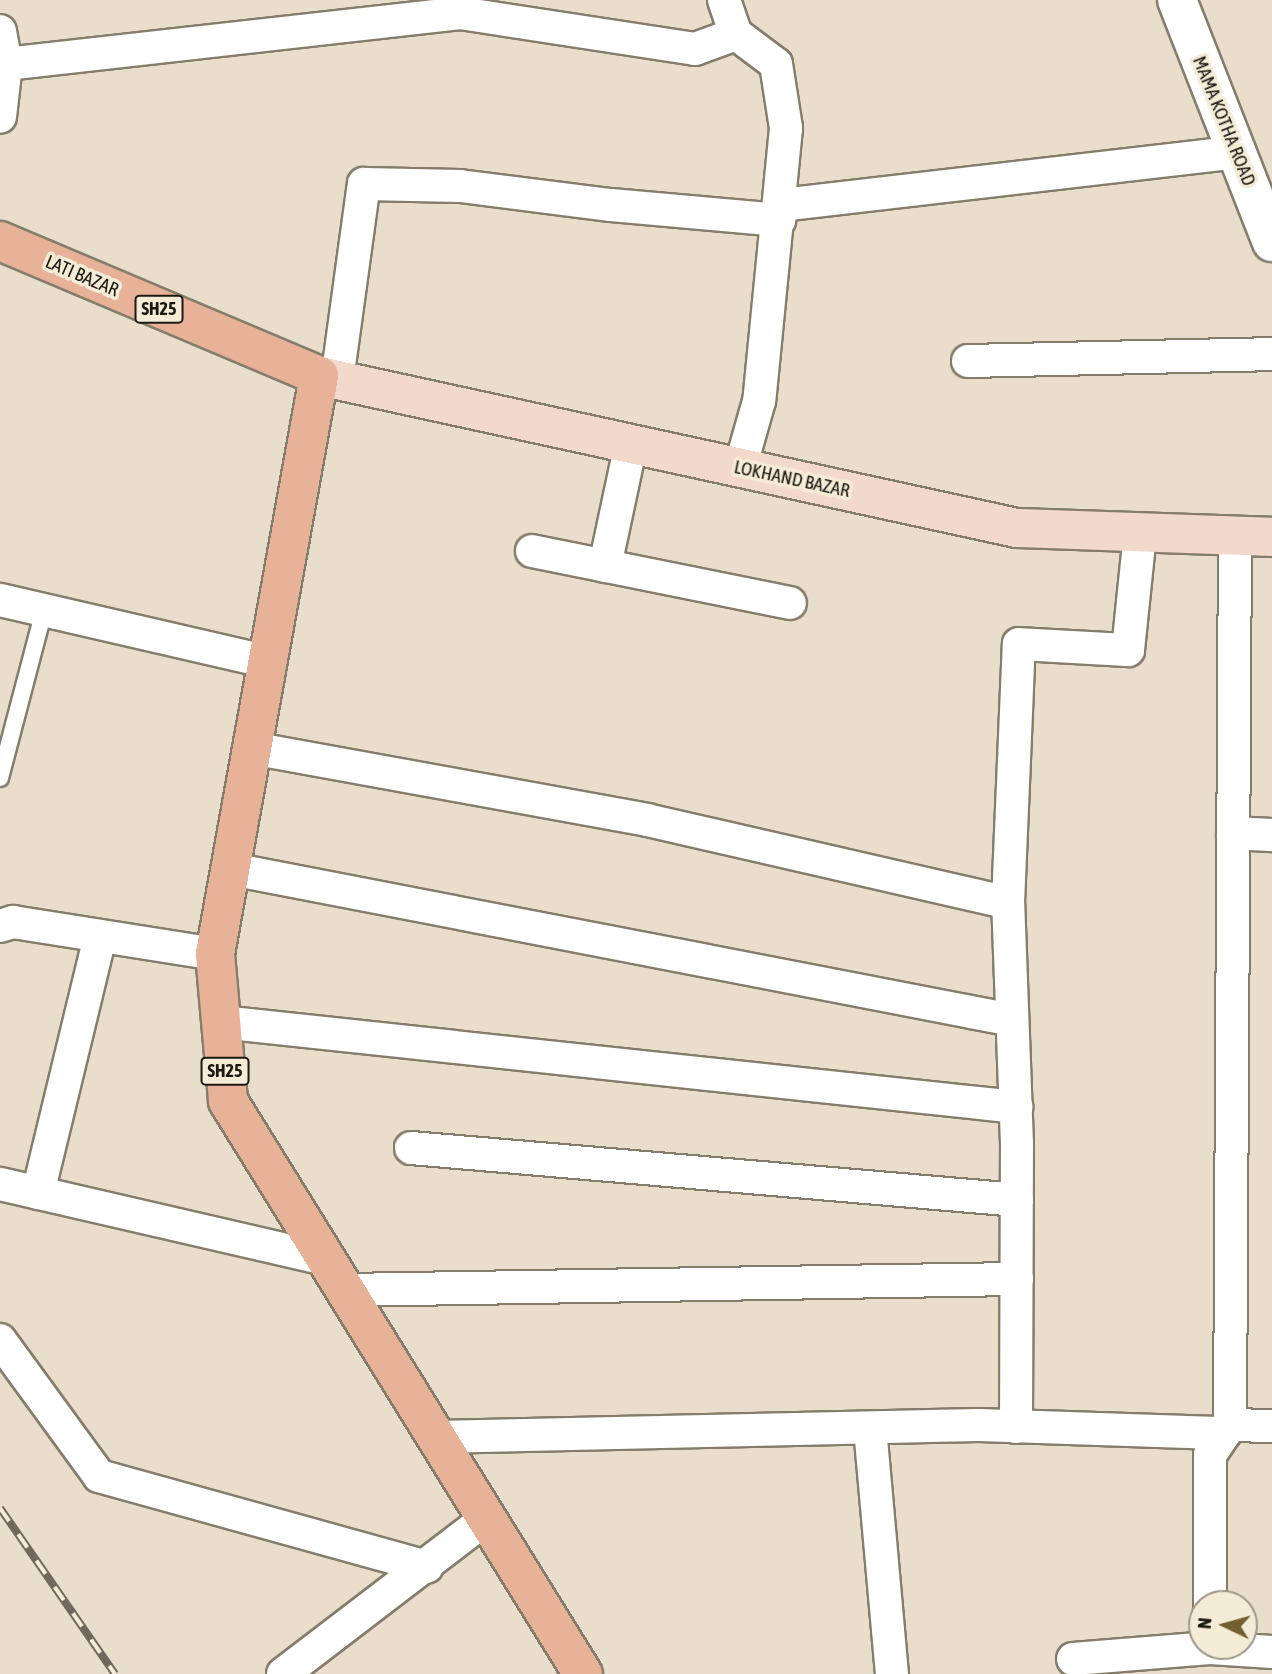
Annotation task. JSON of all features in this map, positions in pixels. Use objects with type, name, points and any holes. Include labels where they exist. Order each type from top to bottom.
[{"type":"main road","name":"LATI BAZAR","points":[[0,241],[328,378]]},
{"type":"main road","name":"LOKHAND BAZAR","points":[[328,378],[1017,528],[1272,537]]},
{"type":"main road","name":"SH25","points":[[328,378],[268,662],[215,954],[228,1101],[583,1674]]},
{"type":"street","points":[[724,0],[736,34],[776,64],[786,128],[780,212],[759,401],[740,468]]},
{"type":"street","name":"MAMA KOTHA ROAD","points":[[1177,0],[1271,233]]},
{"type":"street","points":[[6,64],[460,13],[695,49],[736,34]]},
{"type":"street","points":[[0,31],[6,64],[0,117]]},
{"type":"street","points":[[328,378],[364,184],[460,186],[611,205],[780,212],[1237,152]]},
{"type":"street","points":[[968,361],[1272,354]]},
{"type":"street","points":[[605,566],[632,444]]},
{"type":"street","points":[[1016,1427],[1016,1107],[1009,903],[1018,644],[1128,650],[1140,533]]},
{"type":"street","points":[[1210,1590],[1210,1455],[1228,1429],[1235,537]]},
{"type":"street","points":[[532,551],[790,603]]},
{"type":"street","points":[[0,600],[268,662]]},
{"type":"street","points":[[252,748],[648,820],[1009,903]]},
{"type":"street","points":[[1233,833],[1272,835]]},
{"type":"street","points":[[231,869],[1012,1020]]},
{"type":"street","points":[[0,926],[13,922],[215,954]]},
{"type":"street","points":[[38,1193],[100,936]]},
{"type":"street","points":[[221,1022],[1016,1107]]},
{"type":"street","points":[[411,1148],[1017,1200]]},
{"type":"street","points":[[0,1184],[336,1275],[1017,1279]]},
{"type":"street","points":[[0,1340],[99,1476],[427,1567]]},
{"type":"street","points":[[436,1437],[870,1428],[1228,1429],[1272,1426]]},
{"type":"street","points":[[870,1428],[892,1674]]},
{"type":"street","points":[[283,1674],[427,1567],[487,1518]]},
{"type":"street","points":[[1073,1659],[1188,1656]]},
{"type":"lane","points":[[0,778],[44,610]]},
{"type":"railway","points":[[0,1508],[115,1674]]}]
